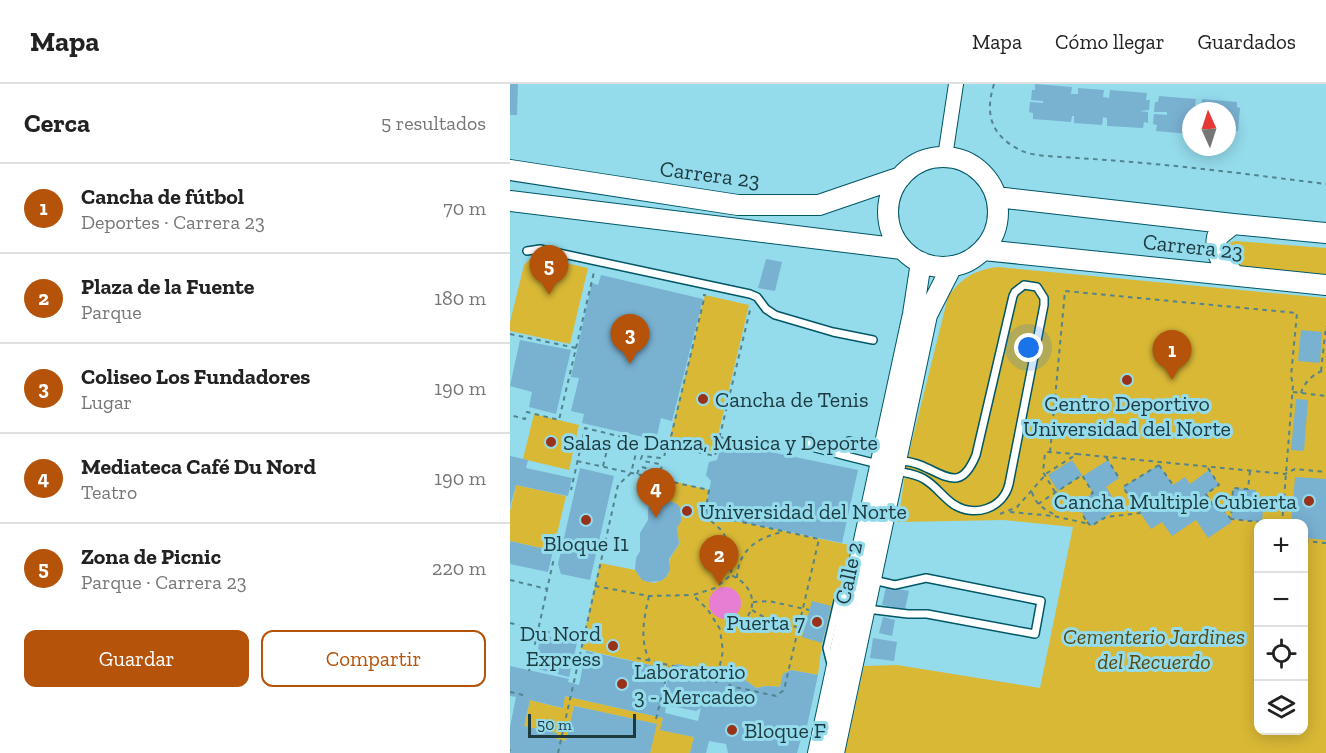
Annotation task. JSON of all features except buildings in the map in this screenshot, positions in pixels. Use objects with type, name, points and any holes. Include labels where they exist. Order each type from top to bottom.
[{"type":"street","points":[[945,157],[956,84]]},
{"type":"street","points":[[945,157],[954,158],[973,166],[987,179],[996,197],[998,211],[992,238],[983,250],[969,260],[952,266],[936,267],[921,262],[902,249],[891,229],[888,213],[892,190],[901,177],[921,162],[945,157]]},
{"type":"street","name":"Carrera 23","points":[[510,170],[738,205],[819,205],[901,177]]},
{"type":"street","name":"Carrera 23","points":[[996,197],[1233,225],[1326,233]]},
{"type":"street","points":[[510,201],[902,249]]},
{"type":"street","points":[[1233,225],[1217,237],[1215,246],[1220,260],[1234,274]]},
{"type":"street","name":"Carrera 23","points":[[983,250],[1326,285]]},
{"type":"street","name":"Calle 2","points":[[889,462],[921,262]]},
{"type":"street","name":"Calle 2","points":[[818,753],[836,673],[863,580],[889,462],[927,315],[952,266]]},
{"type":"street","name":"Calle 2","points":[[834,753],[865,608],[863,580]]},
{"type":"lane","points":[[527,251],[540,249],[750,294],[757,297],[766,309],[776,315],[833,332],[873,340]]},
{"type":"lane","points":[[809,438],[812,447],[846,456],[889,462],[917,463],[951,479],[957,479],[968,472],[976,455],[1013,296],[1024,285],[1037,287],[1044,298],[1044,305],[1009,484],[1000,501],[987,509],[961,508],[924,479],[889,462],[849,441],[846,456]]},
{"type":"lane","points":[[863,580],[895,585],[926,578],[1041,601],[1035,634],[927,614],[908,614],[865,608]]},
{"type":"path","points":[[994,84],[989,99],[989,112],[993,127],[1020,151],[1326,184]]},
{"type":"path","points":[[510,416],[525,419],[527,412],[559,420],[595,270],[602,272]]},
{"type":"path","points":[[1050,452],[1065,291],[1296,313],[1291,376],[1293,392],[1281,519]]},
{"type":"path","points":[[637,474],[642,467],[657,471],[662,466],[641,459],[642,456],[664,457],[668,445],[705,295],[695,293]]},
{"type":"path","points":[[646,440],[715,456],[751,305],[749,305]]},
{"type":"path","points":[[1321,371],[1326,326]]},
{"type":"path","points":[[510,334],[576,348]]},
{"type":"path","points":[[1301,393],[1303,386],[1321,371],[1326,370]]},
{"type":"path","points":[[1293,392],[1326,396]]},
{"type":"path","points":[[558,753],[618,485],[631,473],[639,441],[585,428],[571,490]]},
{"type":"path","points":[[719,437],[772,449]]},
{"type":"path","points":[[603,466],[610,438]]},
{"type":"path","points":[[1055,492],[1044,475],[1042,466],[1047,452],[1285,474],[1295,469],[1326,472]]},
{"type":"path","points":[[992,517],[1017,507],[1044,475],[1077,454]]},
{"type":"path","points":[[1106,457],[1119,478]]},
{"type":"path","points":[[578,460],[709,490],[705,514]]},
{"type":"path","points":[[1158,464],[1173,485]]},
{"type":"path","points":[[1038,504],[1082,475],[1094,493],[1076,504],[1090,526],[1106,517],[1140,513],[1123,487],[1158,464]]},
{"type":"path","points":[[1207,467],[1219,485],[1206,494],[1214,507],[1219,504],[1231,519],[1254,521]]},
{"type":"path","points":[[1231,519],[1233,488],[1248,489],[1250,471]]},
{"type":"path","points":[[1032,492],[1038,504],[1062,518]]},
{"type":"path","points":[[1007,511],[1088,522]]},
{"type":"path","points":[[637,658],[727,678],[730,686],[776,696],[784,690],[819,539],[705,514]]},
{"type":"path","points":[[705,514],[727,539],[731,575]]},
{"type":"path","points":[[737,578],[739,562],[744,552],[753,543],[762,538],[785,532]]},
{"type":"path","points":[[1308,541],[1326,543]]},
{"type":"path","points":[[529,670],[554,558]]},
{"type":"path","points":[[595,586],[649,597],[693,595],[715,588],[731,575]]},
{"type":"path","points":[[720,629],[734,628],[741,624],[752,610],[753,602],[750,592],[744,583],[731,575]]},
{"type":"path","points":[[510,580],[547,589]]},
{"type":"path","points":[[693,595],[708,610],[720,629],[723,651],[716,683]]},
{"type":"path","points":[[649,597],[643,633],[644,645],[651,662]]},
{"type":"path","points":[[753,602],[769,601],[809,610]]},
{"type":"path","points":[[752,610],[767,619],[804,629]]},
{"type":"path","points":[[510,622],[583,640]]},
{"type":"path","points":[[656,719],[669,666]]},
{"type":"path","points":[[510,692],[523,695]]},
{"type":"green space","points":[[1235,241],[1326,248],[1326,278],[1238,269],[1231,264],[1224,245]]},
{"type":"green space","points":[[540,254],[588,268],[570,344],[510,331],[510,322],[524,265],[531,258]]},
{"type":"green space","name":"Centro Deportivo Universidad del Norte","points":[[998,267],[1326,298],[1326,753],[845,753],[864,666],[897,665],[1040,688],[1073,527],[1004,520],[898,522],[907,461],[948,297],[963,280],[976,273]]},
{"type":"green space","points":[[705,295],[749,305],[714,452],[669,441]]},
{"type":"green space","name":"Salas de Danza, Musica y Deporte","points":[[534,414],[579,425],[569,470],[523,459]]},
{"type":"green space","points":[[669,480],[709,490],[705,514],[858,547],[852,573],[834,596],[822,643],[818,675],[791,670],[783,674],[780,687],[756,688],[744,679],[734,678],[730,673],[707,667],[696,668],[677,664],[668,669],[581,649],[600,563],[635,570],[642,580],[654,583],[668,575],[671,557],[679,544],[677,528],[682,515],[677,504],[665,499]]},
{"type":"green space","points":[[516,485],[566,496],[553,551],[510,541],[510,511]]},
{"type":"green space","points":[[565,696],[663,718],[661,730],[694,737],[690,753],[650,753],[656,724],[574,706],[566,741],[556,739],[556,733],[524,726],[530,700],[562,708]]},
{"type":"shaded area","points":[[725,587],[736,592],[741,603],[736,614],[725,619],[714,614],[709,603],[714,592]]},
{"type":"place","name":"Zona de Picnic","points":[[549,295]]},
{"type":"place","name":"Coliseo Los Fundadores","points":[[630,364]]},
{"type":"place","name":"Centro Deportivo Universidad del Norte","points":[[1127,380]]},
{"type":"place","name":"Cancha de fútbol","points":[[1172,380]]},
{"type":"place","name":"Cancha de Tenis","points":[[703,399]]},
{"type":"place","name":"Salas de Danza, Musica y Deporte","points":[[551,442]]},
{"type":"place","name":"Cancha Multiple Cubierta","points":[[1309,501]]},
{"type":"place","name":"Universidad del Norte","points":[[687,511]]},
{"type":"place","name":"Mediateca Café Du Nord","points":[[656,518]]},
{"type":"place","name":"Bloque I1","points":[[586,520]]},
{"type":"place","name":"Plaza de la Fuente","points":[[719,585]]},
{"type":"place","name":"Puerta 7","points":[[817,622]]},
{"type":"place","name":"Du Nord Express","points":[[613,646]]},
{"type":"place","name":"Laboratorio 3 - Mercadeo","points":[[622,684]]},
{"type":"place","name":"Bloque F","points":[[732,730]]},
{"type":"park label","name":"Cementerio Jardines del Recuerdo","points":[[1154,648]]}]
